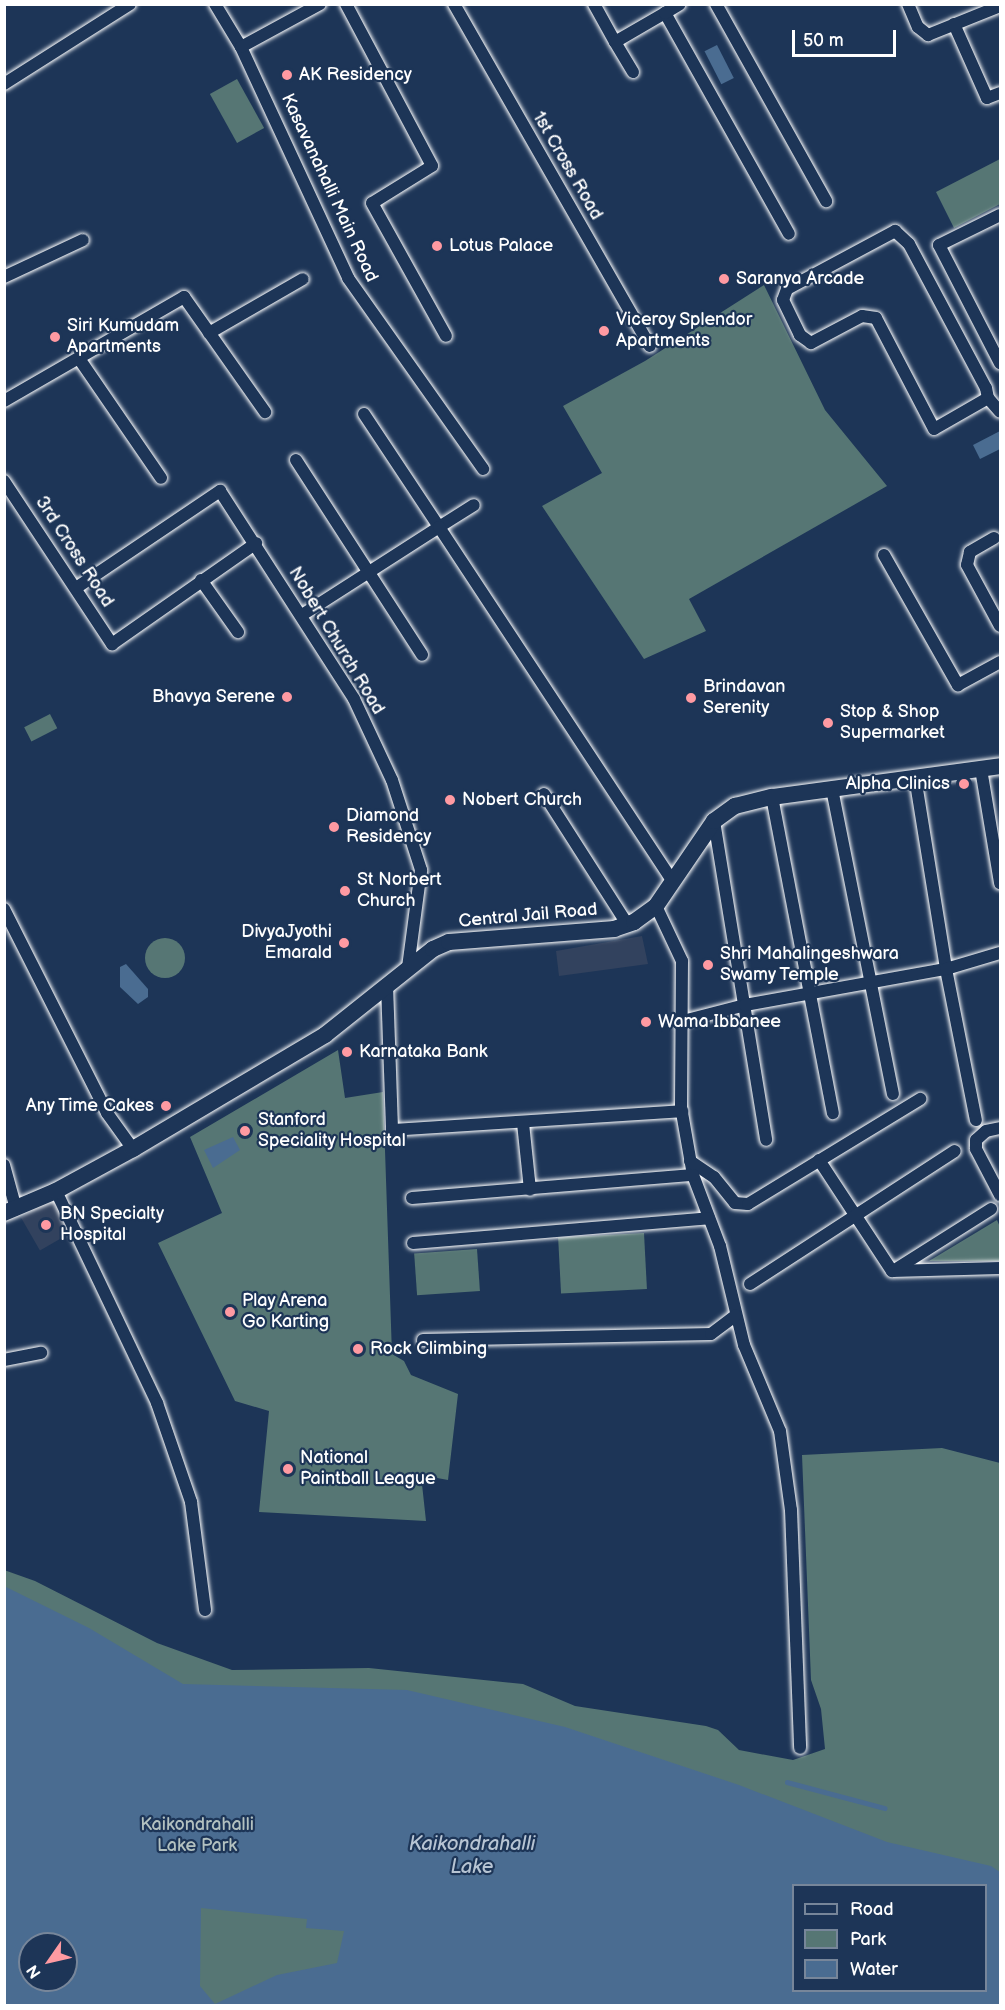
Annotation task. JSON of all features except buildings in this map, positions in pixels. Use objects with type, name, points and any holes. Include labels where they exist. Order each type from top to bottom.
[{"type":"main road","name":"Central Jail Road","points":[[10,1210],[56,1191],[133,1149],[325,1035],[408,967],[449,942],[614,929],[627,924],[656,906],[714,821],[735,806],[772,797],[1000,766]]},
{"type":"street","points":[[4,84],[130,4]]},
{"type":"street","name":"Kasavanahalli Main Road","points":[[215,4],[242,47],[348,278],[483,469]]},
{"type":"street","points":[[242,47],[320,4]]},
{"type":"street","points":[[346,4],[432,166],[372,203],[446,336]]},
{"type":"street","name":"1st Cross Road","points":[[454,4],[650,346]]},
{"type":"street","points":[[594,4],[633,72]]},
{"type":"street","points":[[615,42],[680,4]]},
{"type":"street","points":[[716,4],[826,201]]},
{"type":"street","points":[[908,4],[918,27],[928,35],[1000,6]]},
{"type":"street","points":[[665,13],[789,234]]},
{"type":"street","points":[[954,24],[987,98],[1000,93]]},
{"type":"street","points":[[1000,215],[939,245],[1000,363]]},
{"type":"street","points":[[988,398],[934,429],[876,318],[862,316],[811,343],[800,335],[783,300],[787,289],[895,231],[909,244],[988,398],[1000,412]]},
{"type":"street","points":[[4,277],[83,240]]},
{"type":"street","points":[[209,333],[303,279]]},
{"type":"street","points":[[4,401],[80,360],[184,297],[265,412]]},
{"type":"street","points":[[80,360],[161,478]]},
{"type":"street","points":[[363,414],[673,882]]},
{"type":"street","points":[[296,460],[422,655]]},
{"type":"street","name":"3rd Cross Road","points":[[4,481],[112,644],[201,580]]},
{"type":"street","name":"Nobert Church Road","points":[[76,588],[220,491],[256,543],[354,699],[392,780],[421,870],[408,967]]},
{"type":"street","points":[[302,615],[474,505]]},
{"type":"street","points":[[994,538],[969,552],[967,565],[1000,626]]},
{"type":"street","points":[[238,632],[201,580],[256,543]]},
{"type":"street","points":[[884,555],[958,686],[1000,662]]},
{"type":"street","points":[[981,769],[1000,883]]},
{"type":"street","points":[[915,777],[946,969],[976,1120]]},
{"type":"street","points":[[832,789],[893,1094]]},
{"type":"street","points":[[544,794],[627,924]]},
{"type":"street","points":[[772,797],[833,1113]]},
{"type":"street","points":[[714,821],[766,1140]]},
{"type":"street","points":[[656,906],[682,961],[679,1022],[682,1111],[693,1175],[710,1218],[736,1315],[761,1390],[780,1431],[791,1510],[800,1748]]},
{"type":"street","points":[[4,909],[107,1113],[133,1149]]},
{"type":"street","points":[[679,1022],[808,992],[872,984],[946,969],[1000,953]]},
{"type":"street","points":[[387,985],[392,1130],[682,1111]]},
{"type":"street","points":[[690,1161],[714,1177],[735,1203],[748,1204],[920,1099]]},
{"type":"street","points":[[523,1123],[530,1190]]},
{"type":"street","points":[[1000,1128],[986,1131],[976,1140],[976,1149],[1000,1196]]},
{"type":"street","points":[[750,1284],[955,1151]]},
{"type":"street","points":[[819,1160],[892,1271]]},
{"type":"street","points":[[4,1165],[10,1210]]},
{"type":"street","points":[[412,1198],[693,1175]]},
{"type":"street","points":[[56,1191],[157,1403],[191,1502],[205,1610]]},
{"type":"street","points":[[892,1271],[991,1209]]},
{"type":"street","points":[[412,1243],[710,1218]]},
{"type":"street","points":[[892,1271],[1000,1268]]},
{"type":"street","points":[[423,1340],[711,1334],[736,1315]]},
{"type":"street","points":[[4,1360],[41,1353]]},
{"type":"shaded area","points":[[642,936],[648,964],[559,976],[556,951]]},
{"type":"shaded area","name":"BN Specialty Hospital","points":[[53,1199],[72,1232],[40,1250],[21,1218]]},
{"type":"green space","points":[[237,79],[264,128],[237,143],[210,94]]},
{"type":"green space","points":[[1000,159],[1000,204],[954,228],[936,192]]},
{"type":"green space","points":[[764,285],[825,410],[887,486],[689,599],[706,631],[644,659],[542,506],[602,473],[563,406],[645,361]]},
{"type":"green space","points":[[50,714],[57,728],[31,741],[24,727]]},
{"type":"green space","points":[[165,938],[173,939],[179,944],[184,950],[184,966],[179,972],[173,977],[165,978],[157,977],[151,972],[146,966],[145,958],[146,950],[151,944],[157,939]]},
{"type":"green space","points":[[338,1050],[345,1098],[383,1092],[392,1354],[404,1361],[411,1375],[458,1394],[448,1480],[421,1475],[426,1521],[259,1512],[269,1411],[235,1401],[158,1243],[222,1213],[190,1137]]},
{"type":"green space","points":[[997,1220],[1000,1227],[1000,1261],[929,1261]]},
{"type":"green space","points":[[644,1233],[647,1289],[561,1293],[558,1238]]},
{"type":"green space","points":[[477,1249],[480,1291],[417,1295],[414,1253]]},
{"type":"green space","name":"Kaikondrahalli Lake","points":[[942,1448],[1000,1463],[1000,2005],[5,2005],[4,1570],[35,1581],[157,1643],[232,1670],[369,1668],[523,1684],[575,1706],[706,1726],[718,1730],[739,1750],[793,1760],[825,1749],[821,1709],[811,1680],[802,1455]]},
{"type":"water","points":[[717,45],[734,78],[721,84],[705,51]]},
{"type":"water","points":[[1000,431],[1000,449],[980,459],[973,445]]},
{"type":"water","points":[[126,964],[148,989],[148,997],[138,1004],[120,987],[120,967]]},
{"type":"water","points":[[233,1137],[240,1150],[213,1168],[204,1150]]},
{"type":"water","name":"Kaikondrahalli Lake","points":[[4,1586],[89,1628],[183,1684],[407,1690],[565,1727],[739,1785],[887,1842],[991,1866],[1000,1872],[1000,2005],[5,2005]],"holes":[[[201,1908],[307,1919],[306,1928],[344,1931],[337,1963],[277,1975],[215,2004],[200,1986]]]},
{"type":"waterway","points":[[787,1782],[885,1808]]},
{"type":"place","name":"AK Residency","points":[[287,75]]},
{"type":"place","name":"Lotus Palace","points":[[437,246]]},
{"type":"place","name":"Saranya Arcade","points":[[724,279]]},
{"type":"place","name":"Viceroy Splendor Apartments","points":[[604,331]]},
{"type":"place","name":"Siri Kumudam Apartments","points":[[55,337]]},
{"type":"place","name":"Bhavya Serene","points":[[287,697]]},
{"type":"place","name":"Brindavan Serenity","points":[[691,698]]},
{"type":"place","name":"Stop & Shop Supermarket","points":[[828,723]]},
{"type":"place","name":"Alpha Clinics","points":[[964,784]]},
{"type":"place","name":"Nobert Church","points":[[450,800]]},
{"type":"place","name":"Diamond Residency","points":[[334,827]]},
{"type":"place","name":"St Norbert Church","points":[[345,891]]},
{"type":"place","name":"DivyaJyothi Emarald","points":[[344,943]]},
{"type":"place","name":"Shri Mahalingeshwara Swamy Temple","points":[[708,965]]},
{"type":"place","name":"Wama Ibbanee","points":[[646,1022]]},
{"type":"place","name":"Karnataka Bank","points":[[347,1052]]},
{"type":"place","name":"Any Time Cakes","points":[[166,1106]]},
{"type":"place","name":"Stanford Speciality Hospital","points":[[245,1131]]},
{"type":"place","name":"BN Specialty Hospital","points":[[46,1225]]},
{"type":"place","name":"Play Arena Go Karting","points":[[230,1312]]},
{"type":"place","name":"Rock Climbing","points":[[358,1349]]},
{"type":"place","name":"National Paintball League","points":[[288,1469]]},
{"type":"park label","name":"Kaikondrahalli Lake Park","points":[[197,1836]]}]
